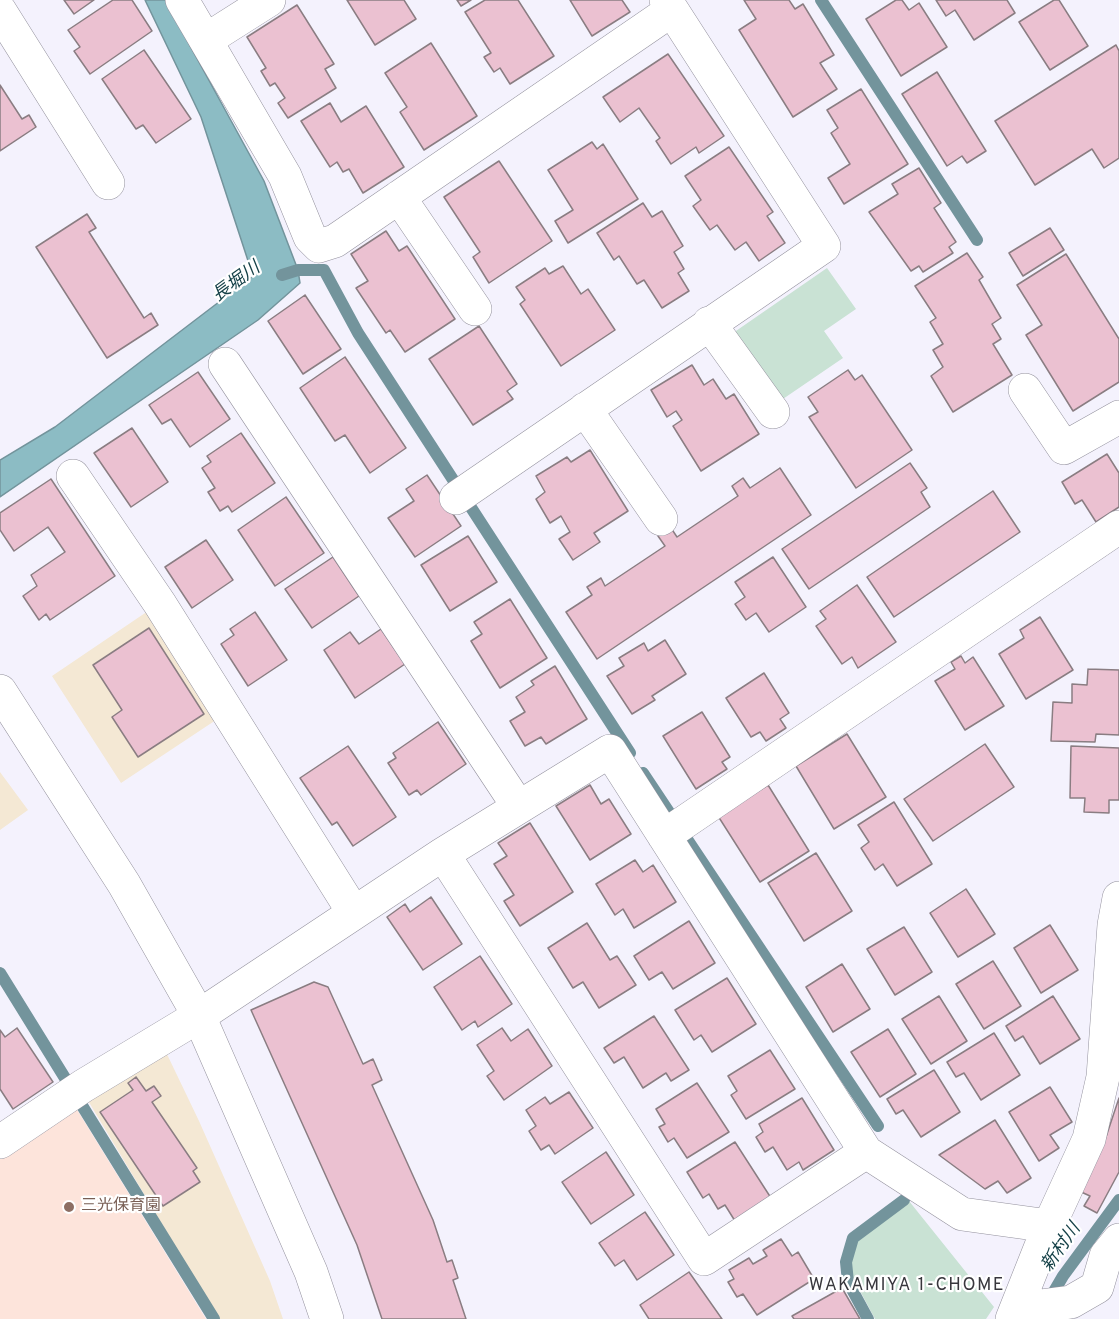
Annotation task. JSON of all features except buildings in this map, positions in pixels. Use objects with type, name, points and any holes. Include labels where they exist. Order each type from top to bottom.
[{"type":"street","points":[[182,0],[285,176],[310,237],[319,246],[335,241],[399,197],[669,5],[824,246],[463,494]]},
{"type":"street","points":[[206,40],[269,0]]},
{"type":"street","points":[[0,11],[108,183]]},
{"type":"street","points":[[399,197],[475,309]]},
{"type":"street","points":[[709,323],[772,412]]},
{"type":"street","points":[[225,364],[518,806]]},
{"type":"street","points":[[1025,390],[1064,448],[1119,417]]},
{"type":"street","points":[[585,409],[661,519]]},
{"type":"street","points":[[73,476],[160,604],[354,913]]},
{"type":"street","points":[[675,828],[1119,527]]},
{"type":"street","points":[[0,691],[124,884],[199,1016],[307,1261],[327,1319]]},
{"type":"street","points":[[0,1143],[76,1091],[199,1016],[442,854],[610,751],[675,828],[866,1152],[962,1214],[1049,1226]]},
{"type":"street","points":[[442,854],[704,1259],[866,1152]]},
{"type":"street","points":[[1014,1314],[1049,1226],[1089,1138],[1103,1077],[1114,924],[1119,898]]},
{"type":"street","points":[[1014,1314],[1096,1297],[1107,1256],[1119,1240]]},
{"type":"shaded area","points":[[151,609],[219,718],[121,783],[52,676]]},
{"type":"shaded area","points":[[0,772],[28,810],[0,830]]},
{"type":"shaded area","points":[[164,1048],[270,1281],[283,1319],[219,1319],[87,1099]]},
{"type":"shaded area","name":"三光保育園","points":[[76,1108],[206,1319],[0,1319],[0,1159]]},
{"type":"green space","points":[[827,268],[856,309],[824,331],[843,358],[780,401],[733,333]]},
{"type":"green space","points":[[909,1201],[994,1307],[986,1319],[875,1319],[849,1270],[855,1240]]},
{"type":"water","points":[[145,0],[165,0],[264,181],[298,270],[300,283],[258,320],[0,497],[0,460],[55,427],[253,276],[201,117]]},
{"type":"waterway","points":[[821,0],[977,240]]},
{"type":"waterway","points":[[282,275],[298,270],[324,270],[358,333],[630,753]]},
{"type":"waterway","points":[[643,773],[878,1126]]},
{"type":"waterway","points":[[0,973],[214,1319]]},
{"type":"waterway","points":[[868,1319],[848,1282],[846,1262],[853,1238],[904,1200]]},
{"type":"waterway","name":"新村川","points":[[1049,1300],[1063,1276],[1119,1200]]},
{"type":"place","name":"三光保育園","points":[[69,1207]]},
{"type":"district","name":"WAKAMIYA 1-CHOME","points":[[907,1286]]},
{"type":"water label","name":"長堀川","points":[[237,283]]}]
